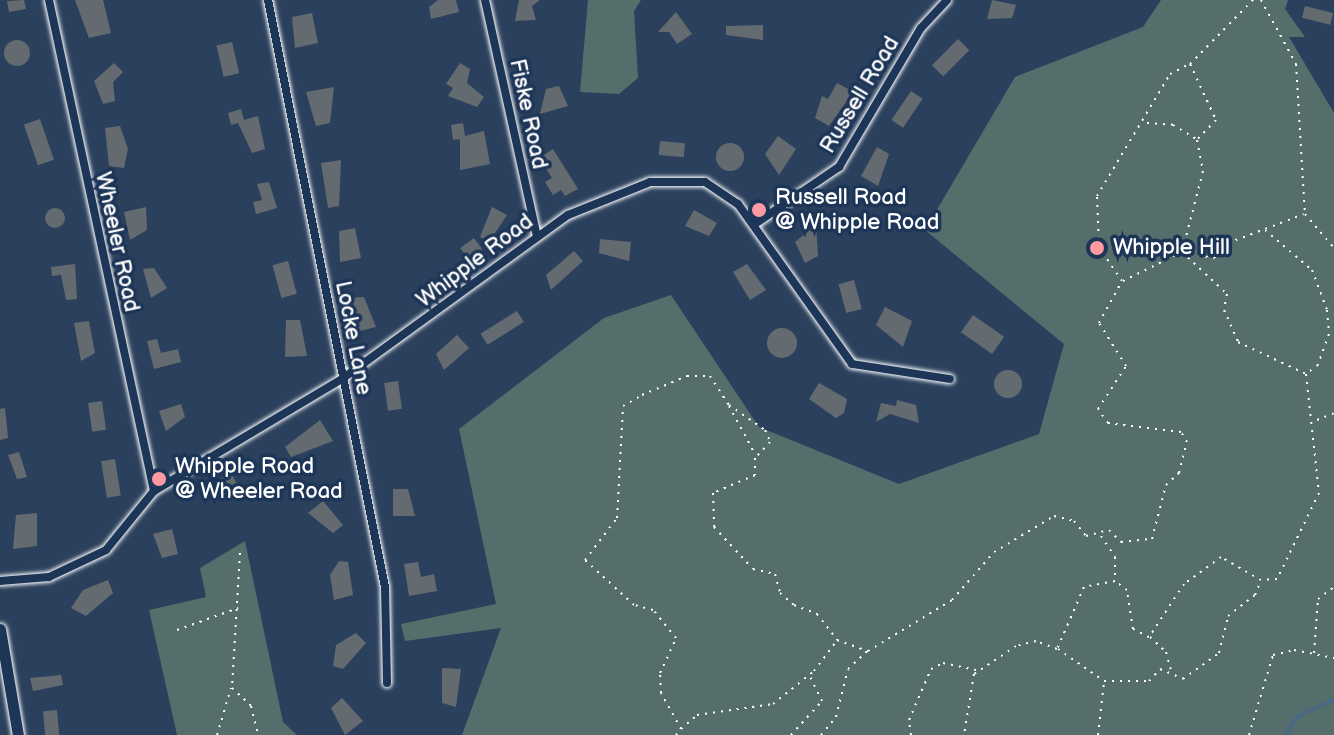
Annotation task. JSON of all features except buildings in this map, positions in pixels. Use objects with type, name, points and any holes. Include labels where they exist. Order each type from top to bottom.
[{"type":"main road","points":[[0,629],[18,735]]},
{"type":"street","name":"Wheeler Road","points":[[49,0],[154,491]]},
{"type":"street","name":"Locke Lane","points":[[268,0],[385,587],[387,683]]},
{"type":"street","name":"Fiske Road","points":[[485,0],[537,236]]},
{"type":"street","name":"Russell Road","points":[[755,224],[839,167],[921,28],[947,0]]},
{"type":"street","name":"Whipple Road","points":[[0,581],[49,577],[106,550],[154,491],[342,379],[537,236],[607,195],[675,179],[716,188],[755,224],[845,358],[871,372],[920,370],[950,379]]},
{"type":"path","points":[[1122,281],[1099,247],[1097,196],[1119,151],[1145,123],[1170,74],[1190,64],[1253,0]]},
{"type":"path","points":[[1261,0],[1296,64],[1305,214],[1334,248]]},
{"type":"path","points":[[1190,64],[1216,120],[1197,140]]},
{"type":"path","points":[[1145,123],[1173,125],[1197,140],[1203,171],[1182,252]]},
{"type":"path","points":[[821,735],[836,717],[848,669],[868,651],[938,605],[952,600],[1028,527],[1054,516],[1064,523],[1074,521],[1086,536],[1100,535],[1109,530],[1121,542],[1152,539],[1166,485],[1179,473],[1187,442],[1181,432],[1108,423],[1098,409],[1126,366],[1099,323],[1122,281],[1182,252],[1214,258],[1228,243],[1305,214]]},
{"type":"path","points":[[1264,230],[1312,270],[1327,310],[1329,334],[1318,365],[1306,374]]},
{"type":"path","points":[[1182,252],[1227,294],[1224,310],[1238,342],[1306,374]]},
{"type":"path","points":[[681,729],[660,673],[676,638],[653,610],[634,605],[623,588],[588,566],[586,553],[617,518],[623,406],[698,374],[715,379],[756,455],[755,475],[713,493],[714,527],[753,569],[775,574],[780,593],[817,614],[837,640],[868,651]]},
{"type":"path","points":[[1306,374],[1306,413],[1317,421]]},
{"type":"path","points":[[729,405],[765,430],[770,442],[756,455]]},
{"type":"path","points":[[1317,421],[1334,413]]},
{"type":"path","points":[[1149,637],[1184,584],[1221,557],[1261,580],[1277,579],[1319,493],[1317,421]]},
{"type":"path","points":[[1100,535],[1115,557],[1115,581],[1132,600],[1133,629],[1149,637],[1166,652],[1171,672]]},
{"type":"path","points":[[217,735],[232,688],[240,553]]},
{"type":"path","points":[[964,735],[978,670],[1009,648],[1036,641],[1057,649],[1104,681],[1149,681],[1160,669],[1183,679],[1212,662],[1228,616],[1255,595],[1261,580]]},
{"type":"path","points":[[1057,649],[1079,593],[1115,581]]},
{"type":"path","points":[[1314,654],[1318,599],[1334,587]]},
{"type":"path","points":[[177,630],[239,607]]},
{"type":"path","points":[[676,735],[697,715],[773,704],[810,675],[837,640]]},
{"type":"path","points":[[1249,735],[1273,655],[1314,654],[1334,658]]},
{"type":"path","points":[[911,735],[909,720],[931,669],[943,663],[978,670]]},
{"type":"path","points":[[791,735],[822,701],[810,675]]},
{"type":"path","points":[[1098,735],[1104,681]]},
{"type":"path","points":[[232,688],[251,706],[258,735]]},
{"type":"green space","points":[[588,0],[641,0],[634,11],[638,78],[619,94],[580,92]]},
{"type":"green space","name":"Whipple Hill","points":[[1161,0],[1288,0],[1285,9],[1305,37],[1289,37],[1334,113],[1334,735],[462,735],[501,628],[405,641],[401,624],[496,604],[459,429],[604,318],[671,295],[759,427],[899,484],[1039,434],[1064,344],[925,230],[1015,77],[1143,27]]},
{"type":"green space","points":[[245,541],[283,722],[297,735],[177,735],[149,610],[206,597],[200,568]]},
{"type":"waterway","points":[[1285,735],[1297,716],[1334,699]]},
{"type":"place","name":"Russell Road @ Whipple Road","points":[[759,210]]},
{"type":"place","name":"Whipple Hill","points":[[1097,248]]},
{"type":"place","name":"Whipple Road @ Wheeler Road","points":[[159,479]]}]
